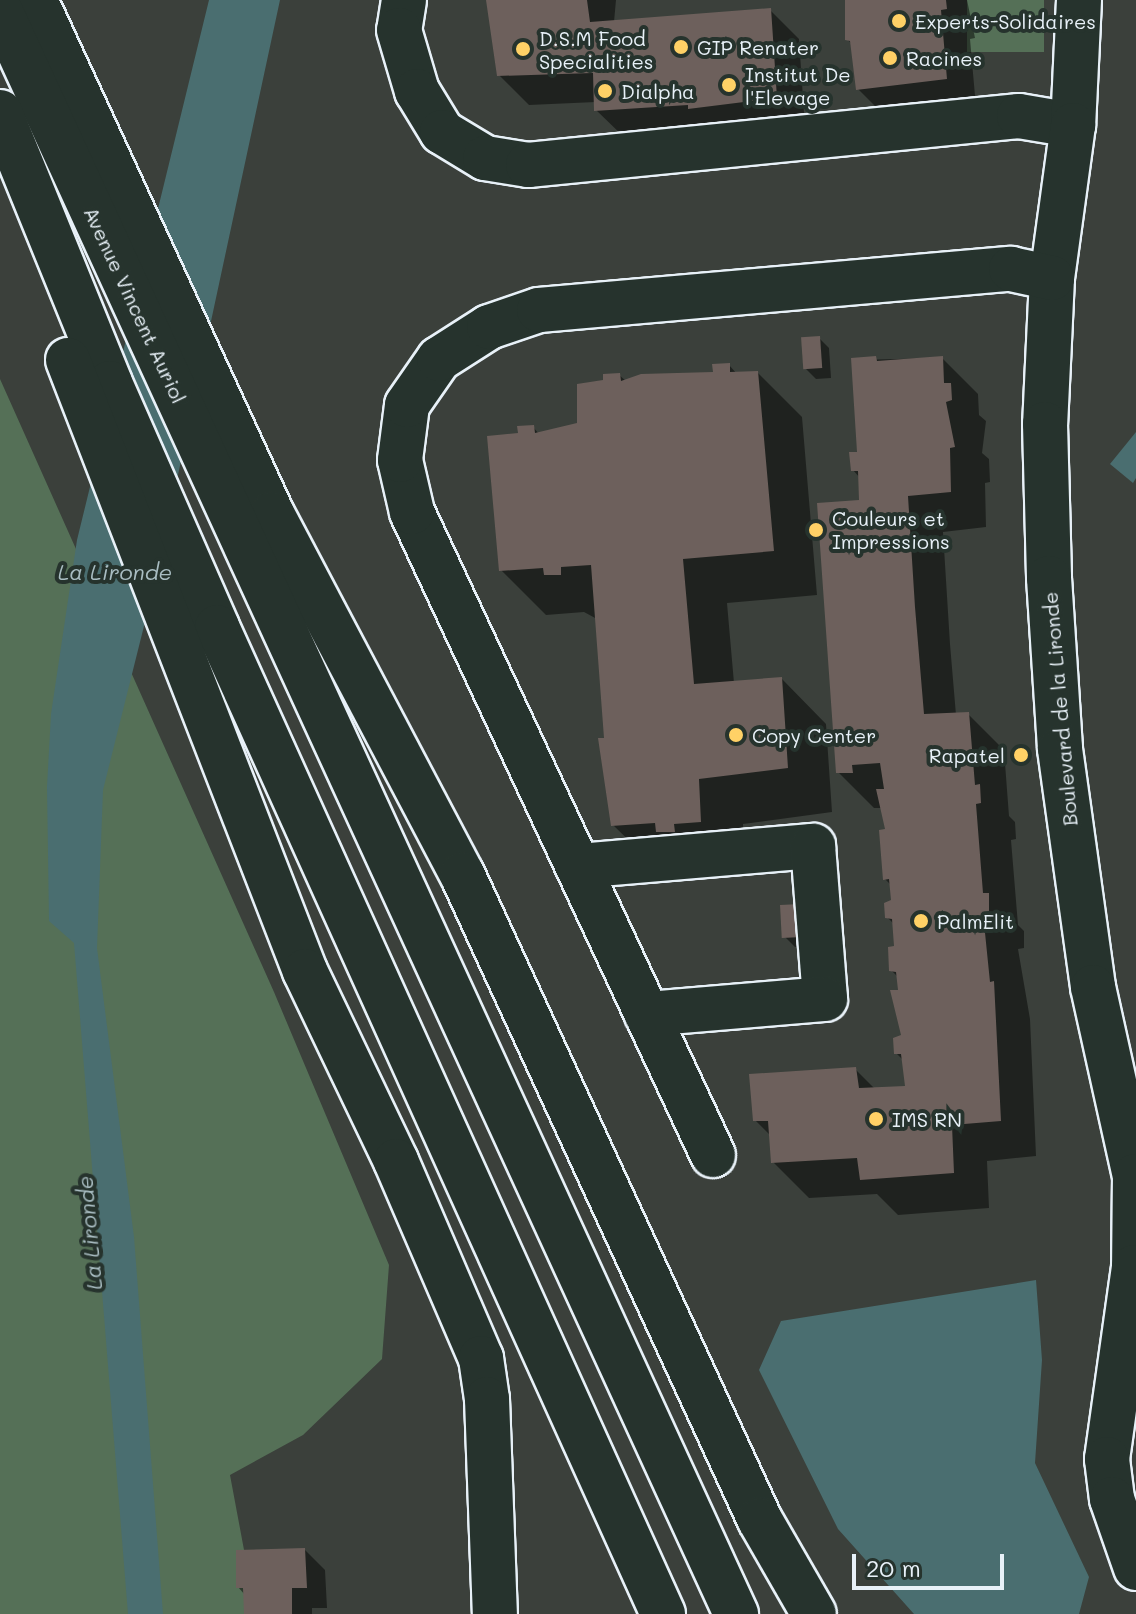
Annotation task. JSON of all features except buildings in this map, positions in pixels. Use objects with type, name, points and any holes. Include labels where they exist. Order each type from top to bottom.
[{"type":"main road","points":[[35,0],[272,514],[462,874],[760,1520],[814,1614]]},
{"type":"main road","points":[[404,0],[399,30],[417,91],[442,132],[485,158],[528,165],[1019,116],[1073,125]]},
{"type":"main road","name":"Boulevard de la Lironde","points":[[1079,0],[1073,125],[1052,278],[1045,424],[1060,749],[1093,987],[1132,1126],[1134,1267],[1121,1473],[1112,1499],[1136,1568]]},
{"type":"main road","name":"Avenue Vincent Auriol","points":[[0,10],[736,1614]]},
{"type":"main road","points":[[0,112],[110,383],[217,627],[663,1614]]},
{"type":"main road","points":[[0,186],[159,587],[305,971],[396,1161],[481,1358],[487,1399],[495,1614]]},
{"type":"main road","points":[[713,1155],[412,512],[400,460],[407,405],[439,359],[489,327],[539,310],[1011,269],[1052,278]]},
{"type":"main road","points":[[578,866],[813,846],[825,999],[647,1014]]},
{"type":"green space","points":[[967,0],[1044,0],[1044,52],[967,52]]},
{"type":"green space","points":[[0,379],[274,992],[389,1265],[382,1359],[303,1435],[230,1475],[256,1614],[0,1614]]},
{"type":"water","name":"La Lironde","points":[[209,0],[280,0],[155,582],[103,790],[97,948],[134,1237],[163,1614],[128,1614],[74,943],[49,921],[47,787],[51,714],[77,540]]},
{"type":"water","points":[[1136,432],[1136,478],[1133,483],[1110,464]]},
{"type":"water","points":[[1036,1280],[1042,1360],[1035,1463],[1089,1577],[1079,1614],[914,1614],[838,1529],[759,1370],[781,1321]]},
{"type":"place","name":"Experts-Solidaires","points":[[899,21]]},
{"type":"place","name":"GIP Renater","points":[[681,47]]},
{"type":"place","name":"D.S.M Food Specialities","points":[[523,49]]},
{"type":"place","name":"Racines","points":[[890,58]]},
{"type":"place","name":"Institut De l'Elevage","points":[[729,85]]},
{"type":"place","name":"Dialpha","points":[[605,91]]},
{"type":"place","name":"Couleurs et Impressions","points":[[816,530]]},
{"type":"place","name":"Copy Center","points":[[736,735]]},
{"type":"place","name":"Rapatel","points":[[1021,755]]},
{"type":"place","name":"PalmElit","points":[[921,921]]},
{"type":"place","name":"IMS RN","points":[[876,1119]]}]
